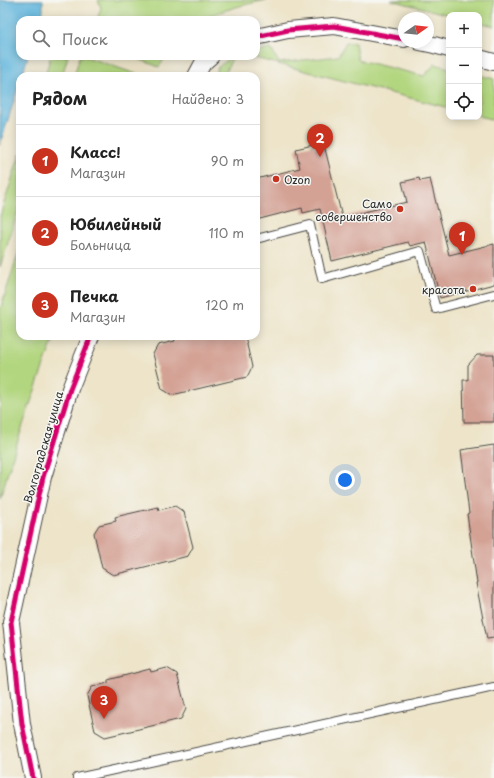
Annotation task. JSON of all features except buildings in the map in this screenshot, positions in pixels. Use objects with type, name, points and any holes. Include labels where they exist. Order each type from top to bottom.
[{"type":"street","points":[[260,36],[288,30],[334,26],[398,38]]},
{"type":"street","points":[[434,45],[446,48]]},
{"type":"street","points":[[482,59],[494,62]]},
{"type":"street","points":[[198,72],[206,60]]},
{"type":"street","name":"Волгоградская улица","points":[[33,778],[22,724],[11,622],[43,477],[70,389],[89,340]]},
{"type":"lane","points":[[260,237],[310,225],[322,279],[420,252],[436,309],[494,294]]},
{"type":"lane","points":[[77,778],[494,687]]},
{"type":"green space","points":[[98,0],[266,0],[242,5],[210,16],[98,16],[101,8]]},
{"type":"green space","points":[[391,0],[494,0],[494,26],[482,23],[482,12],[446,12],[446,14]]},
{"type":"green space","points":[[346,42],[355,43],[358,60],[424,76],[435,64],[446,67],[446,107],[260,59],[260,50],[271,49],[279,63],[338,56]]},
{"type":"green space","points":[[49,60],[67,60],[63,72],[46,72]]},
{"type":"green space","points":[[79,60],[96,60],[130,72],[75,72]]},
{"type":"green space","points":[[141,60],[163,60],[159,67]]},
{"type":"green space","points":[[228,60],[231,60],[226,72],[216,72],[218,67]]},
{"type":"green space","points":[[482,76],[494,79],[494,120],[482,117]]},
{"type":"green space","points":[[16,166],[16,217],[0,267],[0,216]]},
{"type":"green space","points":[[16,260],[16,340],[54,340],[12,458],[0,499],[0,310]]},
{"type":"water","points":[[0,0],[43,0],[41,16],[16,16],[16,60],[27,60],[23,72],[16,72],[16,95],[0,145]]},
{"type":"cycle path","points":[[260,36],[288,30],[334,26],[398,38]]},
{"type":"cycle path","points":[[33,778],[22,724],[11,622],[43,477],[70,389],[89,340]]},
{"type":"place","name":"Юбилейный","points":[[320,157]]},
{"type":"place","name":"Ozon","points":[[276,179]]},
{"type":"place","name":"Само совершенство","points":[[400,209]]},
{"type":"place","name":"Класс!","points":[[462,255]]},
{"type":"place","name":"красота","points":[[473,289]]},
{"type":"place","name":"Печка","points":[[104,719]]}]
